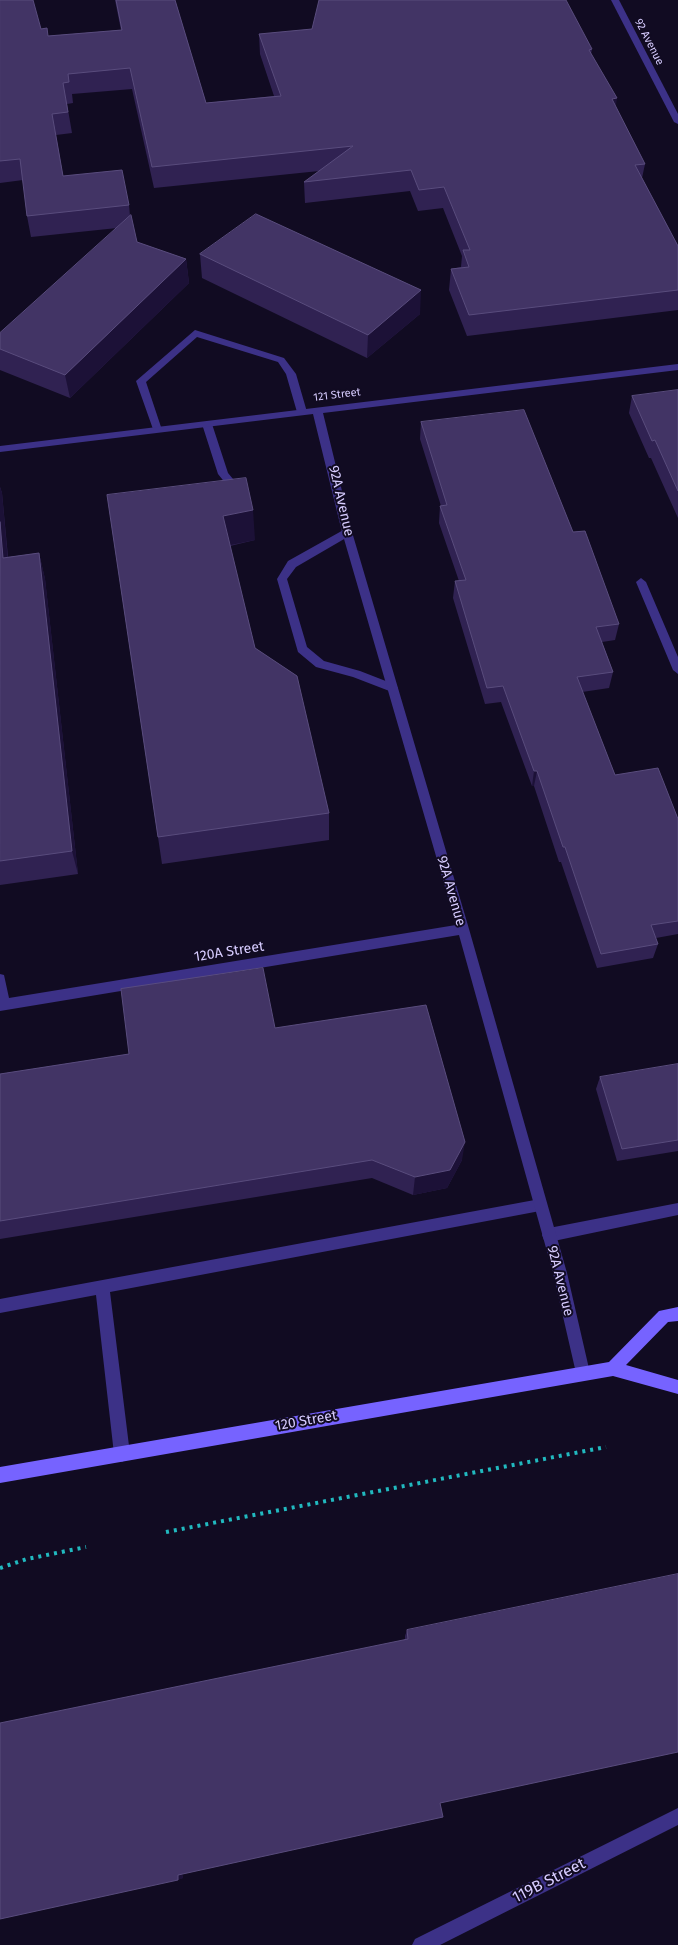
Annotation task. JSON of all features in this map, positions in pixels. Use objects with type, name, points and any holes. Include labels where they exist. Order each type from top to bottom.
[{"type":"main road","points":[[613,1369],[664,1316],[678,1314]]},
{"type":"main road","name":"120 Street","points":[[0,1476],[613,1369],[678,1387]]},
{"type":"street","name":"92 Avenue","points":[[615,0],[678,122]]},
{"type":"street","points":[[157,430],[141,381],[195,332],[281,360],[291,374],[302,412]]},
{"type":"street","name":"121 Street","points":[[0,449],[678,367]]},
{"type":"street","name":"92A Avenue","points":[[316,410],[326,441],[347,532],[463,929],[549,1235],[583,1373]]},
{"type":"street","points":[[207,424],[223,474],[243,499]]},
{"type":"street","points":[[347,532],[320,550],[292,564],[282,579],[302,649],[320,664],[356,674],[392,688]]},
{"type":"street","points":[[641,582],[678,670]]},
{"type":"street","name":"120A Street","points":[[1,1005],[463,929]]},
{"type":"street","points":[[0,979],[1,1005]]},
{"type":"street","points":[[0,1306],[540,1205]]},
{"type":"street","points":[[549,1235],[678,1210]]},
{"type":"street","points":[[102,1286],[122,1454]]},
{"type":"street","name":"119B Street","points":[[421,1945],[678,1816]]},
{"type":"path","points":[[166,1532],[606,1446]]},
{"type":"path","points":[[0,1568],[27,1559],[86,1547]]},
{"type":"building","points":[[0,0],[33,0],[41,29],[47,28],[48,36],[122,30],[116,0],[175,0],[206,103],[281,96],[259,34],[312,29],[319,0],[566,0],[592,49],[589,50],[617,98],[612,99],[645,164],[635,165],[678,246],[678,290],[469,315],[451,269],[469,267],[463,250],[470,250],[444,187],[419,190],[411,170],[304,182],[353,146],[152,167],[130,68],[68,74],[69,82],[63,83],[68,112],[52,114],[63,176],[122,170],[129,205],[27,216],[20,159],[0,161]]},
{"type":"building","points":[[256,214],[421,290],[368,335],[200,254]]},
{"type":"building","points":[[131,215],[137,242],[186,259],[65,375],[0,349],[0,333]]},
{"type":"building","points":[[678,390],[678,491],[655,440],[652,441],[632,396]]},
{"type":"building","points":[[524,410],[573,532],[585,531],[619,624],[596,627],[613,672],[577,677],[615,775],[658,768],[678,819],[678,921],[651,925],[658,944],[601,954],[565,847],[563,847],[537,771],[534,771],[503,686],[487,688],[455,581],[466,580],[440,506],[447,505],[421,422]]},
{"type":"building","points":[[246,478],[253,510],[223,516],[255,648],[297,676],[329,813],[158,837],[107,495]]},
{"type":"building","points":[[0,522],[3,558],[39,553],[72,851],[0,861]]},
{"type":"building","points":[[263,968],[275,1028],[426,1005],[465,1142],[450,1170],[415,1177],[372,1160],[0,1221],[0,1074],[129,1054],[121,989]]},
{"type":"building","points":[[678,1064],[678,1140],[622,1149],[600,1077]]},
{"type":"building","points":[[678,1574],[678,1752],[440,1803],[443,1817],[178,1875],[178,1880],[0,1919],[0,1723],[408,1639],[407,1630]]}]
